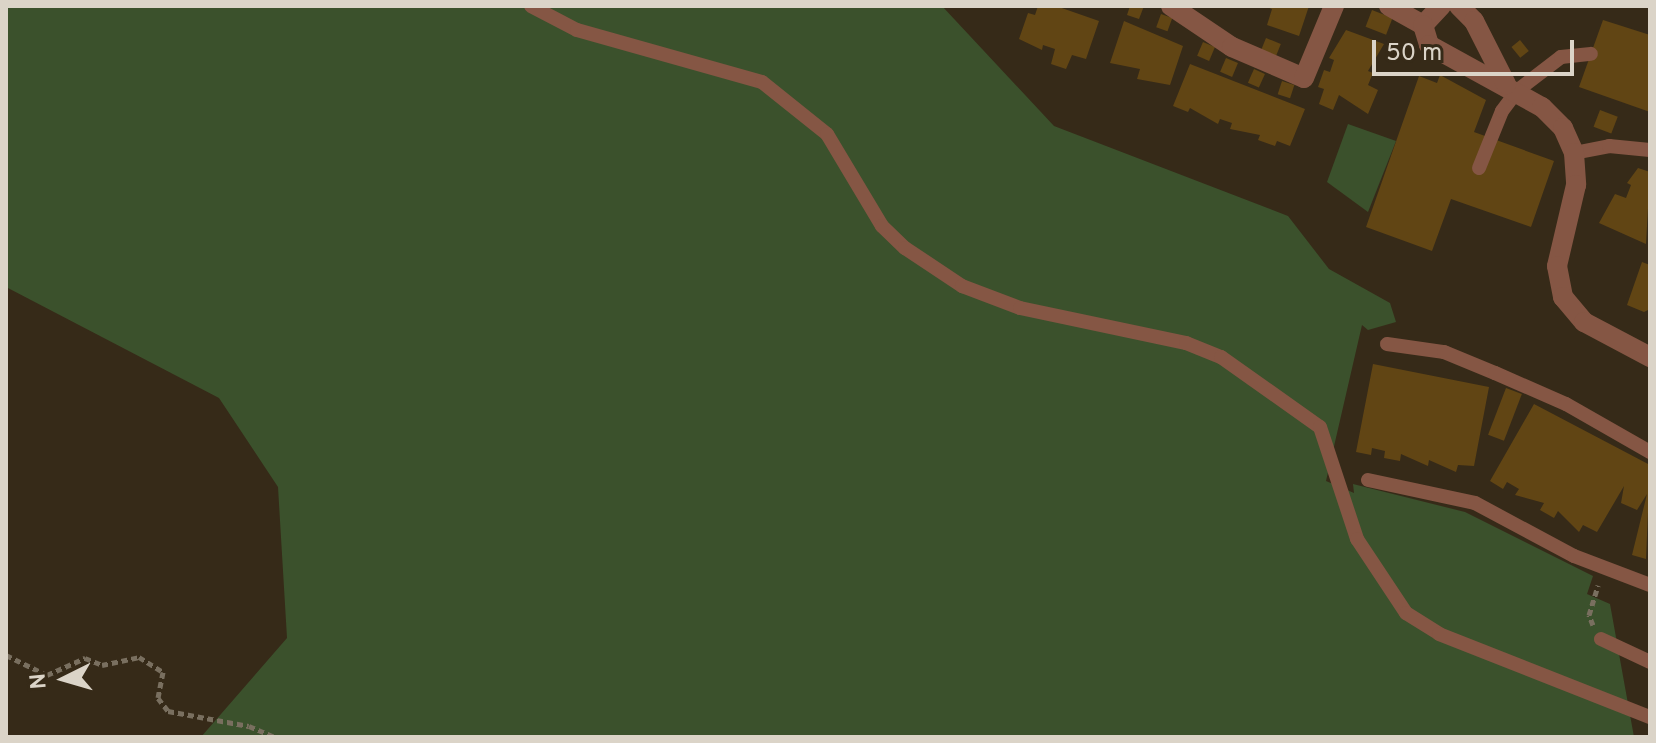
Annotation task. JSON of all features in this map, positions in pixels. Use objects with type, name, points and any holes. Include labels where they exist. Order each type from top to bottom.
[{"type":"street","points":[[1171,6],[1232,47],[1304,78],[1334,6]]},
{"type":"street","points":[[1389,6],[1423,25],[1429,45],[1439,53],[1512,87],[1563,128],[1574,153],[1576,185],[1557,266],[1563,297],[1584,322],[1650,357]]},
{"type":"street","points":[[1423,25],[1441,6]]},
{"type":"street","points":[[1463,7],[1512,87]]},
{"type":"lane","points":[[531,6],[577,30],[762,82],[827,134],[882,226],[905,248],[962,286],[1020,308],[1186,343],[1221,357],[1320,427],[1357,539],[1406,613],[1439,634],[1650,717]]},
{"type":"lane","points":[[1479,168],[1512,87],[1561,57],[1591,54]]},
{"type":"lane","points":[[1574,153],[1609,146],[1650,150]]},
{"type":"lane","points":[[1387,344],[1444,352],[1566,404],[1650,452]]},
{"type":"lane","points":[[1368,480],[1475,503],[1604,570],[1650,585]]},
{"type":"lane","points":[[1601,639],[1650,662]]},
{"type":"path","points":[[1601,639],[1589,615],[1604,570]]},
{"type":"path","points":[[6,655],[47,675],[85,658],[102,665],[139,657],[163,672],[158,698],[168,711],[249,726],[275,737]]},
{"type":"path","points":[[328,737],[363,737]]},
{"type":"green space","points":[[6,6],[942,6],[1054,126],[1288,216],[1329,269],[1390,303],[1396,322],[1368,330],[1362,325],[1326,481],[1354,493],[1353,484],[1465,512],[1593,576],[1587,594],[1610,604],[1634,737],[201,737],[287,638],[278,487],[219,398],[6,287]]},
{"type":"green space","points":[[1348,124],[1396,141],[1368,212],[1327,182]]},
{"type":"building","points":[[1038,6],[1056,6],[1099,21],[1086,59],[1072,55],[1066,69],[1051,64],[1055,49],[1043,45],[1042,50],[1019,39],[1028,13],[1035,15]]},
{"type":"building","points":[[1130,6],[1144,6],[1139,19],[1127,15]]},
{"type":"building","points":[[1264,6],[1309,6],[1299,36],[1267,25],[1272,9]]},
{"type":"building","points":[[1372,10],[1393,18],[1386,35],[1366,27]]},
{"type":"building","points":[[1161,14],[1172,18],[1167,31],[1156,27]]},
{"type":"building","points":[[1603,20],[1650,35],[1650,112],[1579,87]]},
{"type":"building","points":[[1124,21],[1183,46],[1170,85],[1137,79],[1140,69],[1110,63]]},
{"type":"building","points":[[1346,30],[1384,44],[1368,71],[1373,73],[1368,85],[1378,90],[1368,114],[1339,95],[1333,110],[1319,104],[1324,89],[1318,87],[1324,70],[1330,72],[1334,60],[1329,58]]},
{"type":"building","points":[[1266,38],[1281,44],[1276,57],[1261,51]]},
{"type":"building","points":[[1520,40],[1529,51],[1520,58],[1511,47]]},
{"type":"building","points":[[1203,42],[1215,47],[1209,61],[1197,56]]},
{"type":"building","points":[[1226,58],[1238,63],[1232,77],[1220,72]]},
{"type":"building","points":[[1190,64],[1305,109],[1290,146],[1277,141],[1275,146],[1258,140],[1260,135],[1230,129],[1232,123],[1220,119],[1218,124],[1190,108],[1188,112],[1173,106]]},
{"type":"building","points":[[1254,69],[1265,74],[1259,88],[1248,83]]},
{"type":"building","points":[[1440,75],[1486,100],[1474,132],[1554,161],[1531,227],[1451,199],[1432,251],[1366,227],[1419,76],[1437,83]]},
{"type":"building","points":[[1282,81],[1294,85],[1290,98],[1278,94]]},
{"type":"building","points":[[1600,110],[1618,117],[1611,134],[1594,127]]},
{"type":"building","points":[[1638,168],[1650,172],[1646,244],[1599,223],[1615,194],[1626,198],[1631,185],[1627,183]]},
{"type":"building","points":[[1642,262],[1650,265],[1650,309],[1644,312],[1627,305]]},
{"type":"building","points":[[1373,364],[1489,387],[1474,466],[1458,465],[1456,472],[1429,460],[1428,466],[1401,454],[1400,461],[1384,458],[1385,451],[1372,448],[1371,455],[1356,452]]},
{"type":"building","points":[[1506,388],[1522,394],[1504,441],[1488,435]]},
{"type":"building","points":[[1534,404],[1650,465],[1646,559],[1632,555],[1647,494],[1637,510],[1621,503],[1624,486],[1597,532],[1583,525],[1579,532],[1558,511],[1554,518],[1540,510],[1544,503],[1515,495],[1519,489],[1507,482],[1503,489],[1490,481]]}]
